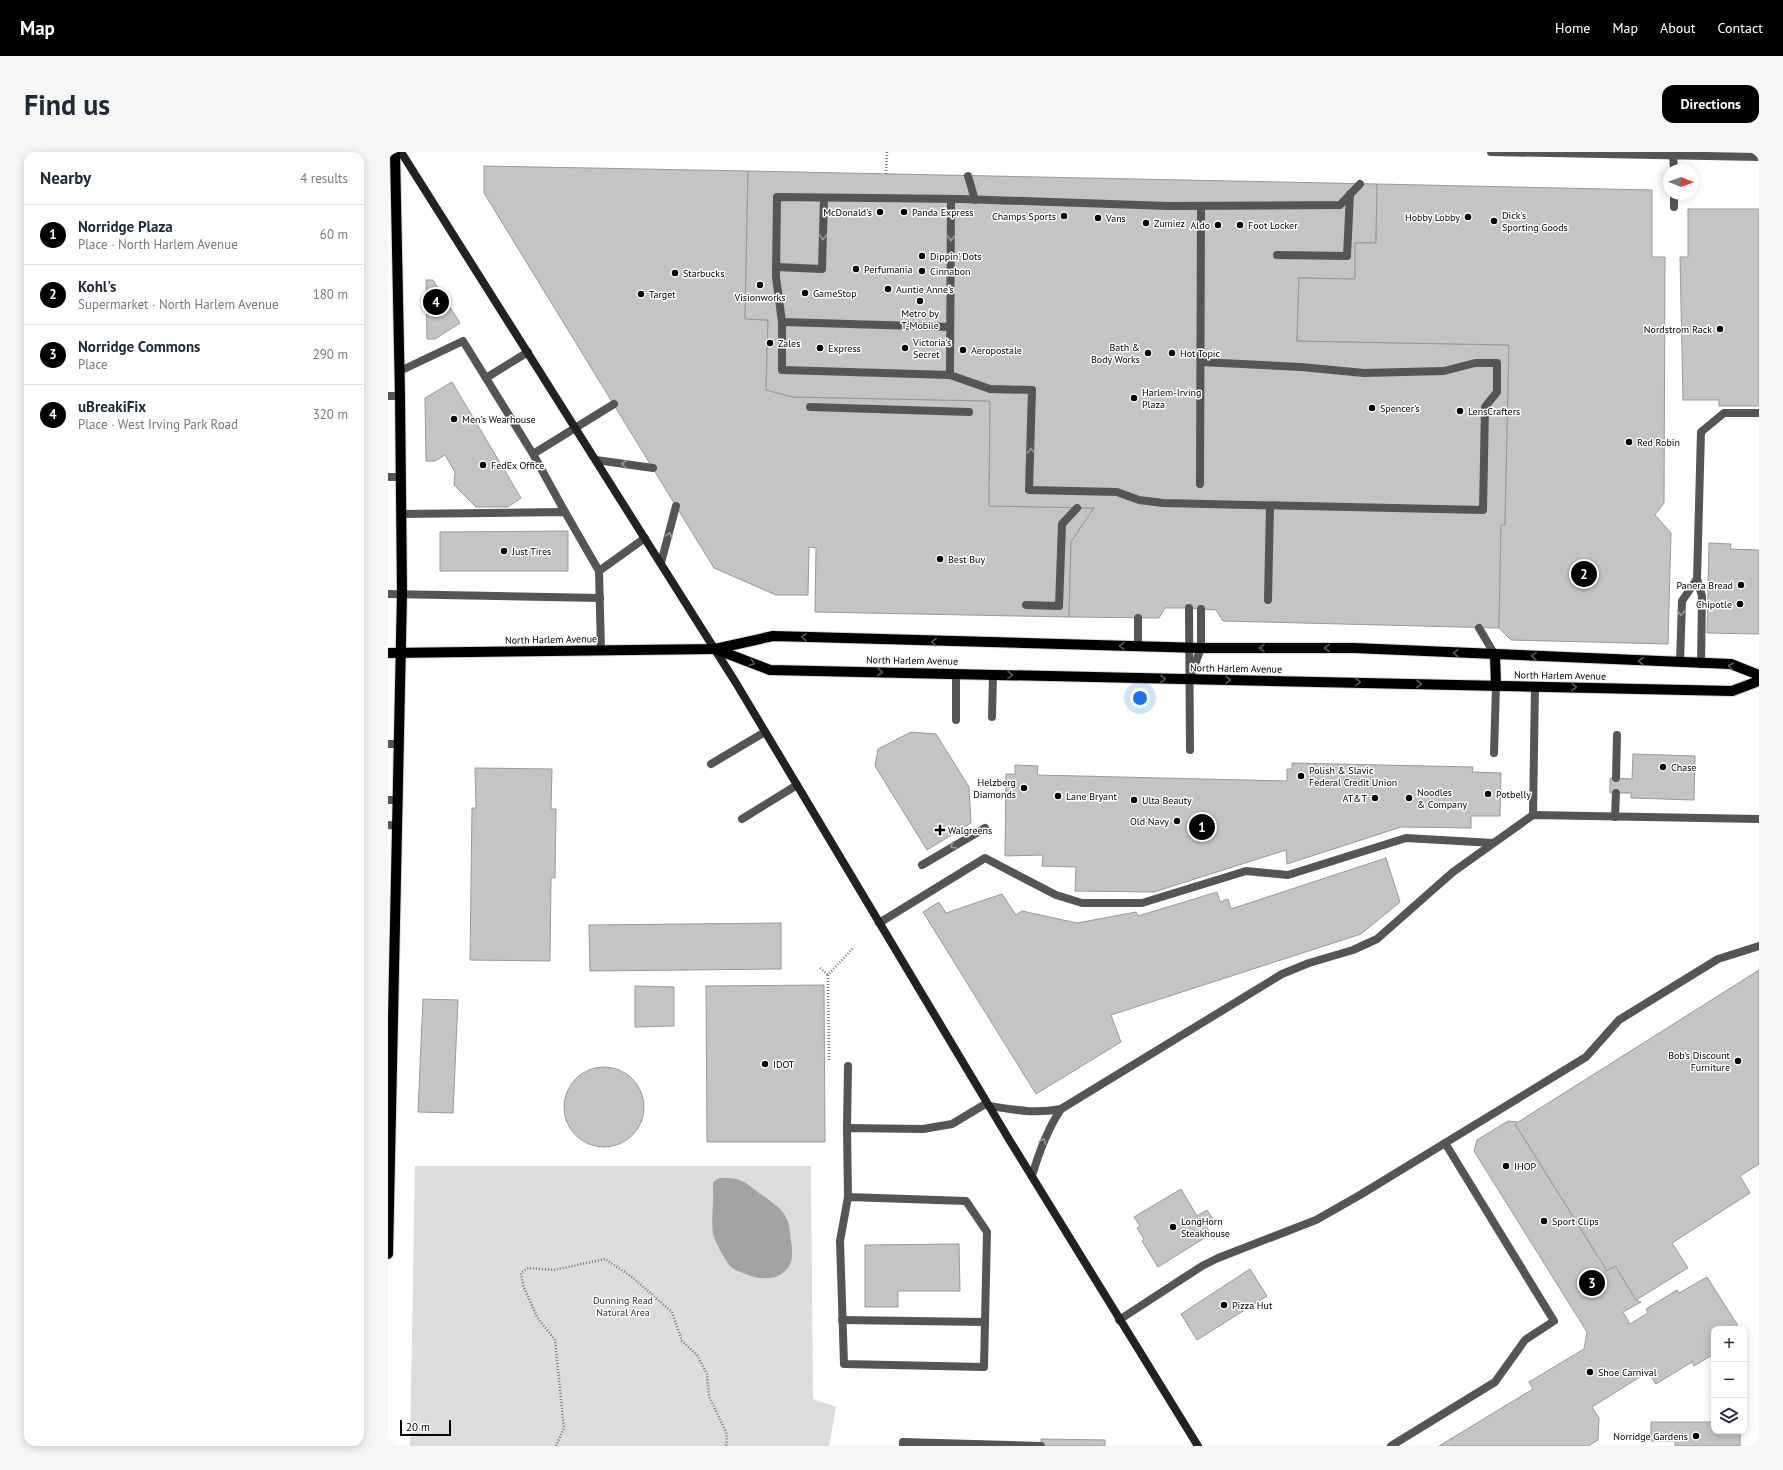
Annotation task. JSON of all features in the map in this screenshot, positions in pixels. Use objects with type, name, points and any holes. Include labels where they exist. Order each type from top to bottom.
[{"type":"main road","points":[[388,1254],[393,800],[399,744],[402,594],[400,371],[392,204],[395,152]]},
{"type":"main road","points":[[402,152],[715,649],[988,1104],[1119,1320],[1198,1446]]},
{"type":"main road","name":"North Harlem Avenue","points":[[388,653],[715,649],[773,636],[1138,647],[1354,648],[1701,664],[1731,664],[1759,675]]},
{"type":"main road","name":"North Harlem Avenue","points":[[715,649],[770,670],[1732,691],[1759,681]]},
{"type":"main road","points":[[1495,654],[1496,686]]},
{"type":"street","points":[[1491,152],[1759,157]]},
{"type":"street","points":[[1674,155],[1674,164]]},
{"type":"street","points":[[968,176],[975,200]]},
{"type":"street","points":[[1201,362],[1364,372],[1444,371],[1475,363],[1497,363],[1497,392],[1485,408],[1483,510],[1163,503],[1139,500],[1117,492],[1029,490],[1032,390],[990,389],[950,375],[782,370],[782,322],[776,267],[777,197],[951,199],[1201,206],[1340,205],[1360,184]]},
{"type":"street","points":[[1277,255],[1347,256],[1350,194]]},
{"type":"street","points":[[776,267],[822,268],[824,198]]},
{"type":"street","points":[[950,375],[951,199]]},
{"type":"street","points":[[1674,200],[1674,207]]},
{"type":"street","points":[[1200,484],[1201,206]]},
{"type":"street","points":[[782,322],[950,327]]},
{"type":"street","points":[[400,371],[463,341],[533,454],[599,571],[601,650]]},
{"type":"street","points":[[486,378],[528,352]]},
{"type":"street","points":[[388,396],[400,396]]},
{"type":"street","points":[[533,454],[614,404]]},
{"type":"street","points":[[810,407],[969,412]]},
{"type":"street","points":[[1701,664],[1702,596],[1697,579],[1701,432],[1724,413],[1759,413]]},
{"type":"street","points":[[596,460],[653,468]]},
{"type":"street","points":[[388,477],[401,477]]},
{"type":"street","points":[[661,564],[676,506]]},
{"type":"street","points":[[1268,600],[1270,506]]},
{"type":"street","points":[[1026,605],[1059,606],[1062,524],[1077,508]]},
{"type":"street","points":[[401,514],[565,512]]},
{"type":"street","points":[[599,571],[645,538]]},
{"type":"street","points":[[1680,663],[1682,601],[1697,579]]},
{"type":"street","points":[[388,594],[600,598]]},
{"type":"street","points":[[1189,608],[1190,750]]},
{"type":"street","points":[[1189,679],[1201,648],[1201,609]]},
{"type":"street","points":[[1138,618],[1138,647]]},
{"type":"street","points":[[1479,628],[1495,654]]},
{"type":"street","points":[[956,673],[956,720]]},
{"type":"street","points":[[992,717],[993,674]]},
{"type":"street","points":[[1494,754],[1496,686]]},
{"type":"street","points":[[1533,815],[1535,686]]},
{"type":"street","points":[[712,764],[765,732]]},
{"type":"street","points":[[1616,778],[1617,735]]},
{"type":"street","points":[[388,744],[399,744]]},
{"type":"street","points":[[742,818],[797,785]]},
{"type":"street","points":[[1615,817],[1616,793]]},
{"type":"street","points":[[847,1128],[923,1129],[952,1124],[988,1104],[1022,1111],[1042,1113],[1061,1109],[1282,974],[1309,963],[1353,950],[1377,939],[1453,872],[1533,815],[1759,819]]},
{"type":"street","points":[[922,865],[985,828]]},
{"type":"street","points":[[879,923],[985,858],[1056,895],[1082,903],[1142,903],[1246,871],[1288,875],[1406,838],[1493,843]]},
{"type":"street","points":[[1119,1320],[1202,1266],[1218,1258],[1316,1220],[1360,1195],[1586,1057],[1619,1020],[1718,959],[1759,946]]},
{"type":"street","points":[[848,1066],[848,1197],[840,1241],[844,1364],[984,1367],[987,1232],[966,1201],[848,1197]]},
{"type":"street","points":[[1032,1176],[1042,1144],[1050,1126],[1061,1109]]},
{"type":"street","points":[[1391,1446],[1495,1382],[1525,1340],[1554,1321],[1445,1143]]},
{"type":"street","points":[[842,1320],[985,1322]]},
{"type":"street","points":[[903,1446],[904,1442],[1041,1446]]},
{"type":"path","points":[[886,152],[886,174]]},
{"type":"path","points":[[829,1060],[828,975],[854,947]]},
{"type":"path","points":[[820,968],[828,975]]},
{"type":"path","points":[[556,1446],[564,1428],[555,1340],[537,1317],[523,1285],[521,1273],[528,1268],[554,1270],[605,1259],[632,1277],[672,1312],[682,1341],[697,1355],[707,1374],[709,1396],[726,1432],[728,1441],[726,1446]]},
{"type":"green space","name":"Dunning Read Natural Area","points":[[415,1166],[811,1166],[813,1399],[836,1407],[829,1446],[410,1446]]},
{"type":"shaded area","points":[[719,1178],[735,1179],[745,1182],[785,1215],[789,1225],[792,1254],[791,1262],[782,1274],[769,1278],[747,1275],[730,1266],[720,1251],[712,1228],[713,1182]]},
{"type":"building","points":[[484,166],[748,171],[745,319],[768,320],[766,390],[793,397],[990,401],[989,506],[1094,508],[1071,542],[1069,617],[815,612],[816,548],[809,547],[808,595],[776,595],[714,568],[484,193]]},
{"type":"building","points":[[748,171],[1377,184],[1376,243],[1355,243],[1355,279],[1299,278],[1297,341],[1509,345],[1505,525],[1501,525],[1499,628],[1223,621],[1216,610],[1189,608],[1165,608],[1159,618],[1069,617],[1071,542],[1094,508],[989,506],[990,401],[793,397],[766,390],[768,320],[745,319]]},
{"type":"building","points":[[1377,184],[1652,190],[1652,257],[1665,257],[1664,503],[1655,515],[1671,533],[1668,644],[1511,640],[1499,628],[1501,525],[1505,525],[1509,345],[1297,341],[1299,278],[1355,279],[1355,243],[1376,243]]},
{"type":"building","name":"Nordstrom Rack","points":[[1688,209],[1759,209],[1759,406],[1719,406],[1719,400],[1683,400],[1680,257],[1688,257]]},
{"type":"building","points":[[426,280],[433,280],[460,323],[435,339],[427,339]]},
{"type":"building","points":[[452,382],[521,498],[508,507],[476,507],[454,485],[455,472],[445,455],[435,461],[426,461],[425,398]]},
{"type":"building","name":"Just Tires","points":[[568,531],[568,571],[440,571],[440,532]]},
{"type":"building","points":[[1709,543],[1731,544],[1730,549],[1759,550],[1759,634],[1707,633]]},
{"type":"building","name":"Walgreens","points":[[911,732],[936,734],[969,787],[971,823],[927,850],[875,766],[878,749]]},
{"type":"building","name":"Chase","points":[[1633,754],[1695,756],[1694,800],[1631,798],[1631,793],[1610,793],[1610,778],[1632,779]]},
{"type":"building","points":[[1292,763],[1473,767],[1472,772],[1501,773],[1500,816],[1471,816],[1471,828],[1401,827],[1287,864],[1286,850],[1154,892],[1075,891],[1076,867],[1042,866],[1043,855],[1005,856],[1006,774],[1015,774],[1015,765],[1038,766],[1037,775],[1287,781],[1287,769],[1292,769]]},
{"type":"building","points":[[475,768],[552,769],[551,809],[556,809],[555,878],[551,878],[550,961],[470,960],[472,808],[476,808]]},
{"type":"building","points":[[1386,858],[1400,902],[1361,934],[1111,1015],[1121,1042],[1036,1094],[923,912],[939,902],[946,913],[1002,894],[1016,915],[1022,911],[1077,923],[1136,912],[1138,916],[1217,892],[1220,902],[1228,899],[1231,909]]},
{"type":"building","points":[[781,923],[781,969],[590,971],[589,925]]},
{"type":"building","points":[[1759,970],[1759,1164],[1740,1176],[1750,1193],[1672,1243],[1688,1268],[1636,1300],[1615,1266],[1607,1271],[1515,1124]]},
{"type":"building","name":"IDOT","points":[[824,985],[825,1142],[707,1142],[706,986]]},
{"type":"building","points":[[635,986],[674,987],[674,1026],[635,1027]]},
{"type":"building","points":[[423,999],[458,1000],[453,1113],[418,1112]]},
{"type":"building","points":[[604,1067],[619,1070],[632,1079],[641,1092],[644,1107],[641,1122],[632,1135],[619,1144],[604,1147],[589,1144],[576,1135],[567,1122],[564,1107],[567,1092],[576,1079],[589,1070]]},
{"type":"building","points":[[1508,1121],[1517,1122],[1515,1124],[1607,1271],[1615,1266],[1636,1300],[1641,1302],[1623,1312],[1630,1324],[1648,1313],[1646,1309],[1677,1290],[1679,1293],[1707,1277],[1738,1326],[1711,1326],[1711,1356],[1694,1366],[1692,1362],[1656,1384],[1648,1372],[1592,1407],[1599,1418],[1598,1440],[1588,1446],[1439,1446],[1533,1389],[1529,1382],[1584,1349],[1587,1332],[1474,1151],[1477,1140]]},
{"type":"building","name":"LongHorn Steakhouse","points":[[1181,1189],[1197,1216],[1207,1210],[1214,1221],[1206,1226],[1211,1234],[1158,1267],[1142,1241],[1144,1239],[1137,1228],[1140,1226],[1134,1217]]},
{"type":"building","points":[[959,1244],[960,1291],[898,1291],[898,1307],[865,1307],[865,1245]]},
{"type":"building","name":"Pizza Hut","points":[[1250,1269],[1267,1296],[1197,1340],[1181,1314]]},
{"type":"building","name":"Norridge Gardens","points":[[1651,1422],[1711,1422],[1711,1434],[1740,1434],[1740,1446],[1675,1446],[1675,1441],[1651,1441]]},
{"type":"building","points":[[1041,1439],[1105,1440],[1105,1446],[1041,1446]]},
{"type":"place","name":"McDonald's","points":[[880,212]]},
{"type":"place","name":"Panda Express","points":[[904,212]]},
{"type":"place","name":"Champs Sports","points":[[1064,216]]},
{"type":"place","name":"Hobby Lobby","points":[[1468,217]]},
{"type":"place","name":"Vans","points":[[1098,218]]},
{"type":"place","name":"Dick's Sporting Goods","points":[[1494,221]]},
{"type":"place","name":"Zumiez","points":[[1146,223]]},
{"type":"place","name":"Aldo","points":[[1218,225]]},
{"type":"place","name":"Foot Locker","points":[[1240,225]]},
{"type":"place","name":"Dippin' Dots","points":[[922,256]]},
{"type":"place","name":"Perfumania","points":[[856,269]]},
{"type":"place","name":"Cinnabon","points":[[922,271]]},
{"type":"place","name":"Starbucks","points":[[675,273]]},
{"type":"place","name":"Visionworks","points":[[760,285]]},
{"type":"place","name":"Auntie Anne's","points":[[888,289]]},
{"type":"place","name":"GameStop","points":[[805,293]]},
{"type":"place","name":"Target","points":[[641,294]]},
{"type":"place","name":"Metro by T-Mobile","points":[[920,301]]},
{"type":"place","name":"uBreakiFix","points":[[436,302]]},
{"type":"place","name":"Nordstrom Rack","points":[[1720,329]]},
{"type":"place","name":"Zales","points":[[770,343]]},
{"type":"place","name":"Express","points":[[820,348]]},
{"type":"place","name":"Victoria's Secret","points":[[905,348]]},
{"type":"place","name":"Aeropostale","points":[[963,350]]},
{"type":"place","name":"Bath & Body Works","points":[[1148,353]]},
{"type":"place","name":"Hot Topic","points":[[1172,353]]},
{"type":"place","name":"Harlem-Irving Plaza","points":[[1134,398]]},
{"type":"place","name":"Spencer's","points":[[1372,408]]},
{"type":"place","name":"LensCrafters","points":[[1460,411]]},
{"type":"place","name":"Men's Wearhouse","points":[[454,419]]},
{"type":"place","name":"Red Robin","points":[[1629,442]]},
{"type":"place","name":"FedEx Office","points":[[483,465]]},
{"type":"place","name":"Just Tires","points":[[504,551]]},
{"type":"place","name":"Best Buy","points":[[940,559]]},
{"type":"place","name":"Kohl's","points":[[1584,574]]},
{"type":"place","name":"Panera Bread","points":[[1741,585]]},
{"type":"place","name":"Chipotle","points":[[1740,604]]},
{"type":"place","name":"Chase","points":[[1663,767]]},
{"type":"place","name":"Polish & Slavic Federal Credit Union","points":[[1301,776]]},
{"type":"place","name":"Helzberg Diamonds","points":[[1024,788]]},
{"type":"place","name":"Potbelly","points":[[1488,794]]},
{"type":"place","name":"Lane Bryant","points":[[1058,796]]},
{"type":"place","name":"AT&T","points":[[1375,798]]},
{"type":"place","name":"Noodles & Company","points":[[1409,798]]},
{"type":"place","name":"Ulta Beauty","points":[[1134,800]]},
{"type":"place","name":"Old Navy","points":[[1177,821]]},
{"type":"place","name":"Norridge Plaza","points":[[1202,827]]},
{"type":"place","name":"Walgreens","points":[[940,830]]},
{"type":"place","name":"Bob's Discount Furniture","points":[[1738,1061]]},
{"type":"place","name":"IDOT","points":[[765,1064]]},
{"type":"place","name":"IHOP","points":[[1506,1166]]},
{"type":"place","name":"Sport Clips","points":[[1544,1221]]},
{"type":"place","name":"LongHorn Steakhouse","points":[[1173,1227]]},
{"type":"place","name":"Norridge Commons","points":[[1592,1283]]},
{"type":"place","name":"Pizza Hut","points":[[1224,1305]]},
{"type":"place","name":"Shoe Carnival","points":[[1590,1372]]},
{"type":"place","name":"Norridge Gardens","points":[[1696,1436]]}]
